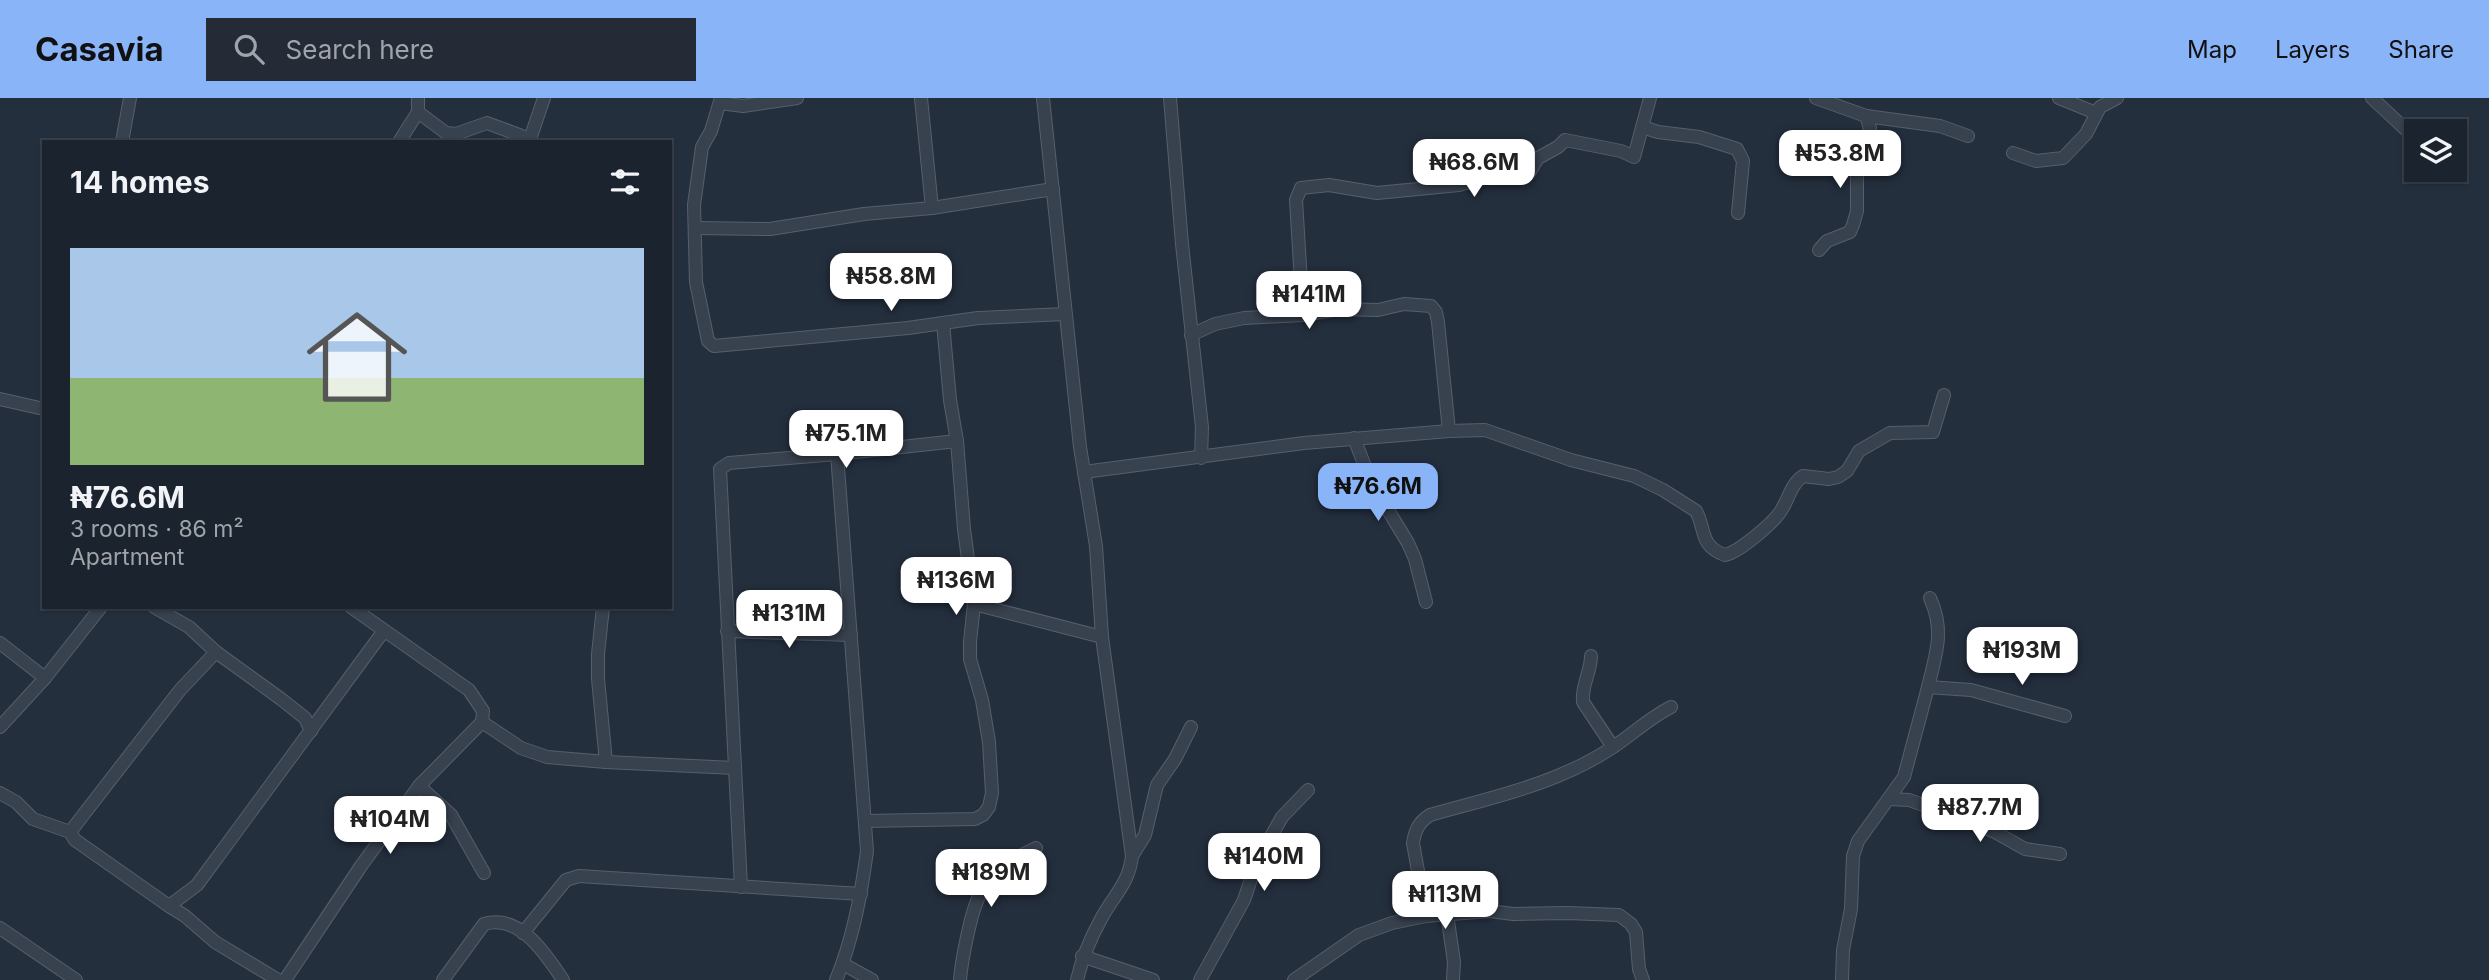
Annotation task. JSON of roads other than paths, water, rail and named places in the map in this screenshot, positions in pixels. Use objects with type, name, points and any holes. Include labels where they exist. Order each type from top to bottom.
[{"type":"street","points":[[122,140],[130,98]]},
{"type":"street","points":[[400,140],[418,112],[418,98]]},
{"type":"street","points":[[418,112],[446,133],[456,134],[488,123],[530,140],[544,98]]},
{"type":"street","points":[[797,98],[743,106],[720,101],[711,131],[702,147],[696,174],[694,205],[695,282],[708,341],[714,346],[908,328],[978,318],[1065,314]]},
{"type":"street","points":[[921,98],[932,208]]},
{"type":"street","points":[[1044,98],[1065,314],[1096,547],[1102,637],[1132,856],[1129,877],[1102,916],[1082,956],[1077,980]]},
{"type":"street","points":[[1170,98],[1191,335],[1202,426],[1201,458]]},
{"type":"street","points":[[1303,315],[1304,302],[1297,252],[1299,222],[1296,200],[1301,188],[1329,185],[1377,193],[1459,185],[1486,177],[1512,177],[1529,173],[1538,158],[1565,140],[1620,151],[1634,157],[1650,98]]},
{"type":"street","points":[[1816,98],[1866,116],[1940,126],[1968,136]]},
{"type":"street","points":[[2059,98],[2096,113]]},
{"type":"street","points":[[2013,153],[2036,161],[2063,158],[2086,134],[2100,107],[2117,98]]},
{"type":"street","points":[[2375,99],[2404,127]]},
{"type":"street","points":[[1819,250],[1827,241],[1850,232],[1853,225],[1857,211],[1857,168],[1870,128],[1866,116]]},
{"type":"street","points":[[1642,128],[1699,137],[1737,149],[1743,161],[1738,213]]},
{"type":"street","points":[[695,228],[770,229],[1053,189]]},
{"type":"street","points":[[1191,335],[1215,324],[1244,318],[1303,315],[1339,309],[1378,310],[1404,304],[1431,306],[1438,321],[1449,431]]},
{"type":"street","points":[[865,821],[975,819],[989,807],[992,793],[989,742],[971,659],[974,604],[943,323]]},
{"type":"street","points":[[1084,472],[1354,438],[1485,430],[1571,460],[1649,482],[1696,511],[1702,535],[1715,550],[1725,555],[1741,548],[1775,521],[1794,484],[1802,476],[1829,479],[1838,477],[1847,471],[1859,451],[1890,433],[1933,432],[1944,395]]},
{"type":"street","points":[[0,399],[42,409]]},
{"type":"street","points":[[1354,438],[1371,482],[1408,543],[1426,602]]},
{"type":"street","points":[[741,887],[720,469],[729,463],[957,441]]},
{"type":"street","points":[[836,980],[843,964],[861,894],[867,851],[837,454]]},
{"type":"street","points":[[1842,980],[1843,950],[1851,909],[1853,856],[1858,841],[1904,777],[1937,649],[1939,624],[1930,598]]},
{"type":"street","points":[[974,604],[1102,637]]},
{"type":"street","points":[[0,727],[45,678],[99,609]]},
{"type":"street","points":[[158,609],[189,627],[216,652],[315,725]]},
{"type":"street","points":[[285,980],[361,866],[419,786],[482,722],[483,711],[469,690],[354,609]]},
{"type":"street","points":[[603,609],[598,678],[606,762]]},
{"type":"street","points":[[727,631],[851,635]]},
{"type":"street","points":[[169,906],[197,885],[383,632]]},
{"type":"street","points":[[0,643],[45,678]]},
{"type":"street","points":[[70,832],[180,690],[216,652]]},
{"type":"street","points":[[1591,656],[1591,668],[1582,694],[1583,702],[1613,747]]},
{"type":"street","points":[[1928,687],[1971,690],[2065,716]]},
{"type":"street","points":[[1426,916],[1413,843],[1414,834],[1421,821],[1430,815],[1510,794],[1558,776],[1613,747],[1653,716],[1671,707]]},
{"type":"street","points":[[482,722],[521,748],[547,757],[735,768]]},
{"type":"street","points":[[1132,856],[1145,835],[1157,785],[1175,759],[1191,727]]},
{"type":"street","points":[[1904,777],[1909,800]]},
{"type":"street","points":[[419,786],[452,815],[484,873]]},
{"type":"street","points":[[1200,980],[1244,900],[1257,861],[1282,817],[1308,790]]},
{"type":"street","points":[[0,793],[16,802],[33,819],[70,832],[75,840],[185,916],[215,942],[278,980]]},
{"type":"street","points":[[1889,799],[1909,800],[1982,827],[2025,849],[2060,854]]},
{"type":"street","points":[[960,980],[977,897],[991,878],[1009,861],[1036,848]]},
{"type":"street","points":[[523,933],[566,880],[579,876],[861,894]]},
{"type":"street","points":[[1294,980],[1359,935],[1392,923],[1426,916],[1490,911],[1513,914],[1619,915],[1631,924],[1636,932],[1639,969],[1643,980]]},
{"type":"street","points":[[1447,914],[1454,962],[1453,980]]},
{"type":"street","points":[[443,980],[484,924],[494,921],[504,922],[537,944],[563,980]]},
{"type":"street","points":[[0,928],[76,980]]},
{"type":"street","points":[[1082,956],[1153,980]]},
{"type":"street","points":[[843,964],[872,980]]}]
